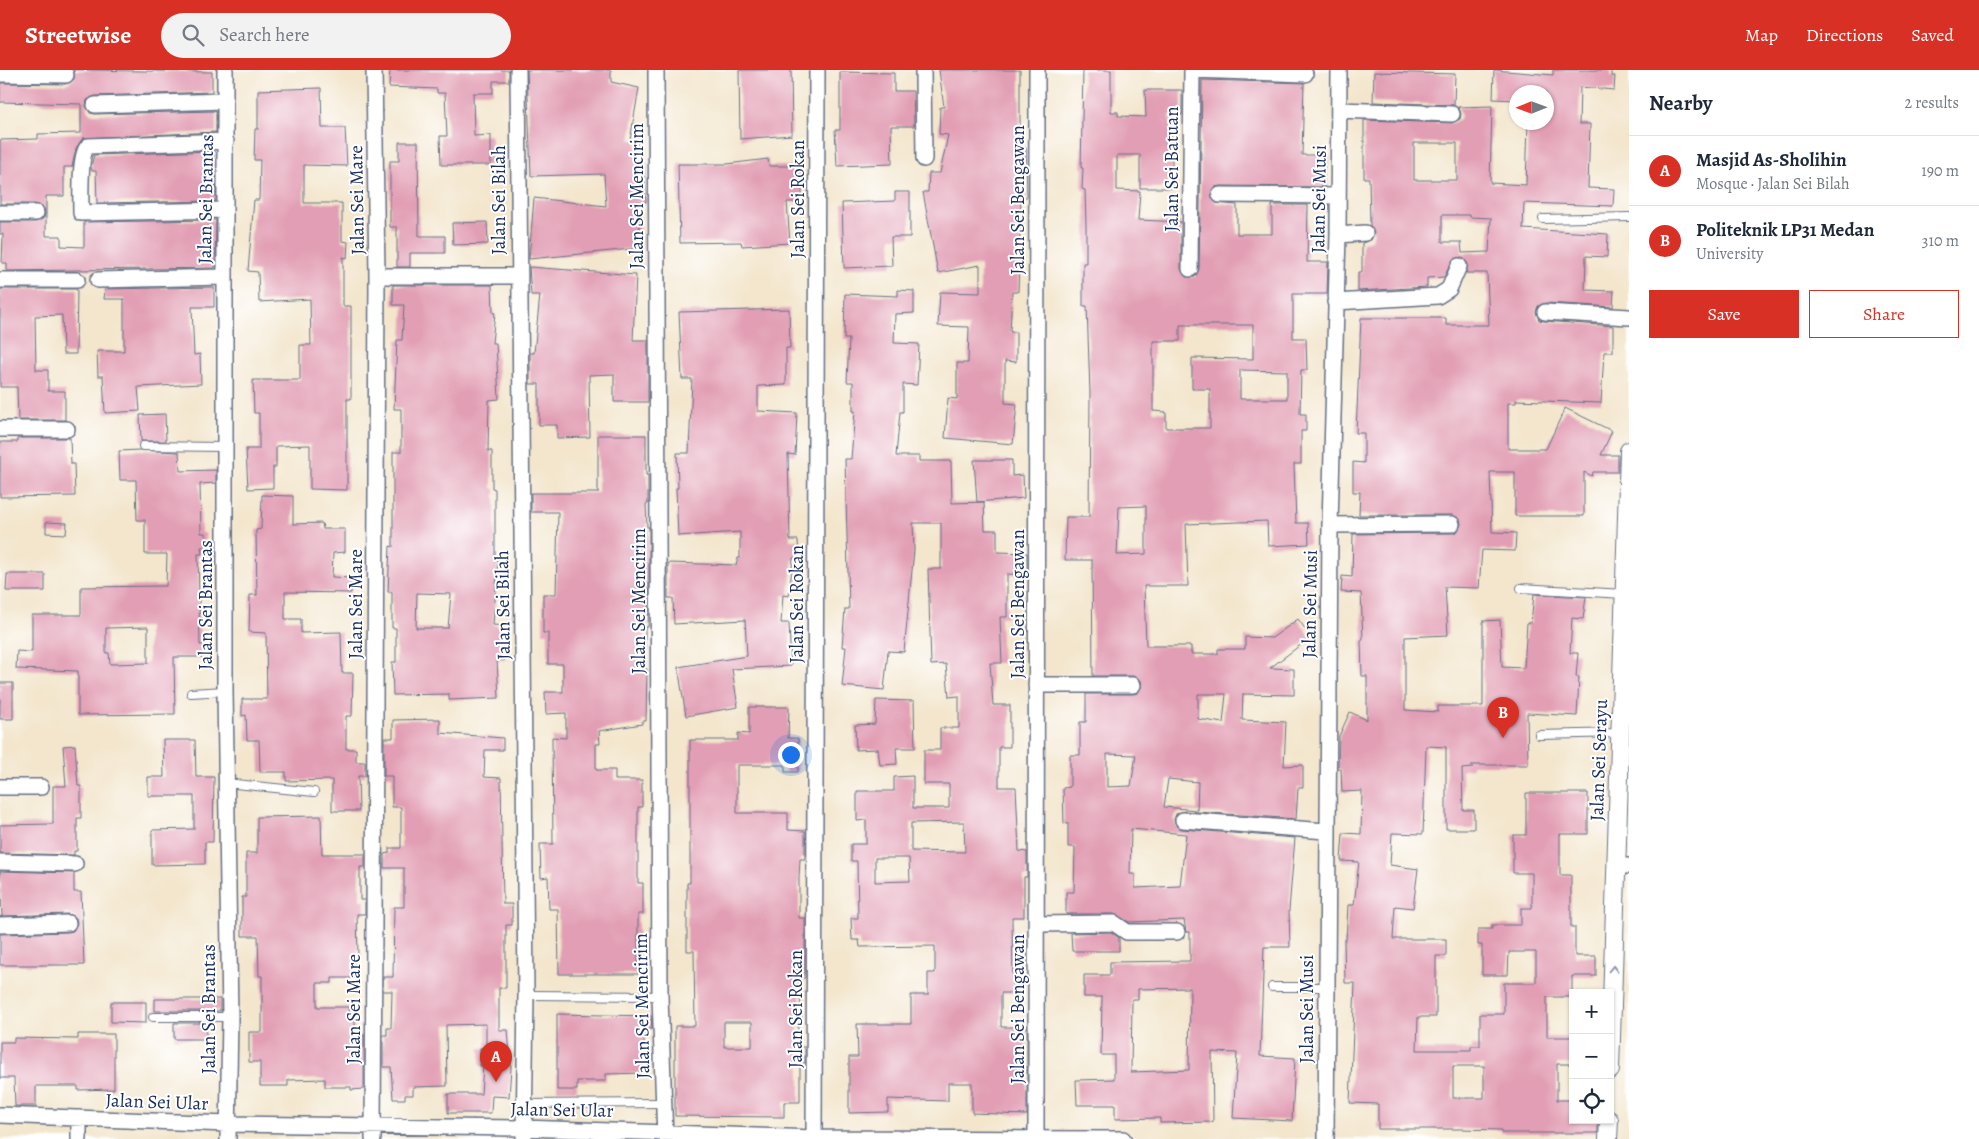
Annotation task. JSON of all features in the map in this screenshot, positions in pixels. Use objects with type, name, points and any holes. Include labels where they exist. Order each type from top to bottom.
[{"type":"street","name":"Jalan Sei Brantas","points":[[225,70],[226,141],[223,277],[225,691],[230,1017],[227,1132]]},
{"type":"street","name":"Jalan Sei Mare","points":[[373,1133],[377,276],[374,70]]},
{"type":"street","name":"Jalan Sei Bilah","points":[[518,70],[518,276],[526,995],[524,1133]]},
{"type":"street","name":"Jalan Sei Mencirim","points":[[656,70],[660,996],[665,1135]]},
{"type":"street","name":"Jalan Sei Rokan","points":[[814,1138],[817,70]]},
{"type":"street","points":[[923,70],[924,159]]},
{"type":"street","name":"Jalan Sei Bengawan","points":[[1036,1138],[1038,924],[1036,685],[1037,70]]},
{"type":"street","points":[[1192,70],[1305,74]]},
{"type":"street","name":"Jalan Sei Batuan","points":[[1190,269],[1192,70]]},
{"type":"street","name":"Jalan Sei Musi","points":[[1326,1139],[1326,831],[1330,526],[1338,235],[1339,70]]},
{"type":"street","points":[[0,74],[66,76]]},
{"type":"street","points":[[95,105],[225,101]]},
{"type":"street","points":[[1339,110],[1452,114]]},
{"type":"street","points":[[224,210],[81,212],[81,194],[84,153],[88,146],[226,141]]},
{"type":"street","points":[[1220,195],[1338,196]]},
{"type":"street","points":[[0,213],[36,212]]},
{"type":"street","points":[[1338,235],[1365,234]]},
{"type":"street","points":[[1335,302],[1438,296],[1449,289],[1459,266]]},
{"type":"street","points":[[377,276],[518,276]]},
{"type":"street","points":[[98,280],[223,277]]},
{"type":"street","points":[[0,280],[77,280]]},
{"type":"street","points":[[1545,312],[1629,317]]},
{"type":"street","points":[[0,429],[67,429]]},
{"type":"street","name":"Jalan Sei Serayu","points":[[1612,1034],[1623,866],[1624,761],[1620,733],[1624,594],[1628,535],[1629,451]]},
{"type":"street","points":[[1330,526],[1452,524]]},
{"type":"street","points":[[1036,685],[1133,686]]},
{"type":"street","points":[[0,787],[41,787]]},
{"type":"street","points":[[1183,820],[1326,831]]},
{"type":"street","points":[[0,862],[75,864]]},
{"type":"street","points":[[0,925],[68,923]]},
{"type":"street","points":[[1038,924],[1114,923],[1127,932],[1177,932]]},
{"type":"street","name":"Jalan Sei Ular","points":[[0,1115],[79,1118],[227,1132],[1123,1139]]},
{"type":"street","points":[[79,1118],[79,1139]]},
{"type":"street","points":[[1608,1139],[1609,1124]]},
{"type":"lane","points":[[1543,219],[1629,216]]},
{"type":"lane","points":[[143,446],[224,448]]},
{"type":"lane","points":[[1521,588],[1624,594]]},
{"type":"lane","points":[[191,693],[225,691]]},
{"type":"lane","points":[[1539,735],[1620,733]]},
{"type":"lane","points":[[226,783],[314,792]]},
{"type":"lane","points":[[1272,987],[1326,987]]},
{"type":"lane","points":[[526,995],[660,996]]},
{"type":"lane","points":[[153,1017],[230,1017]]},
{"type":"lane","points":[[524,1104],[663,1103]]},
{"type":"building","points":[[74,70],[212,72],[212,92],[95,96],[87,100],[86,106],[90,113],[95,114],[216,111],[216,132],[83,138],[76,148],[72,167],[64,167],[64,196],[46,196],[46,236],[61,236],[61,246],[84,247],[84,222],[216,220],[215,268],[7,271],[7,263],[2,263],[3,234],[0,234],[0,222],[36,222],[44,218],[45,213],[44,208],[36,204],[0,204],[0,140],[38,139],[38,134],[81,133],[81,104],[0,102],[0,83],[66,84],[74,79]]},
{"type":"building","points":[[390,70],[509,70],[509,81],[493,81],[493,93],[473,93],[474,136],[491,135],[491,165],[441,165],[440,136],[447,136],[445,93],[437,93],[437,89],[389,87]]},
{"type":"building","points":[[527,70],[611,70],[611,82],[639,88],[630,140],[637,140],[636,165],[644,165],[646,202],[637,202],[642,248],[529,259],[534,198],[606,206],[604,174],[531,176]]},
{"type":"building","points":[[739,70],[791,70],[792,135],[740,139]]},
{"type":"building","points":[[939,70],[1020,70],[1020,148],[1026,148],[1027,197],[1021,197],[1018,292],[1012,292],[1010,332],[1016,332],[1016,362],[1005,361],[1005,403],[1017,404],[1013,444],[945,438],[948,398],[957,399],[957,363],[968,363],[969,327],[938,326],[940,292],[980,293],[980,265],[938,273],[923,192],[928,192],[929,173],[940,173],[948,135],[939,134],[940,107],[944,107]]},
{"type":"building","points":[[1083,70],[1111,70],[1111,112],[1118,112],[1118,116],[1146,117],[1145,90],[1182,90],[1182,115],[1170,115],[1173,188],[1140,188],[1140,155],[1117,155],[1117,190],[1140,191],[1138,220],[1181,222],[1181,269],[1186,277],[1195,277],[1199,269],[1202,80],[1304,83],[1302,155],[1325,155],[1324,187],[1220,186],[1215,187],[1211,194],[1216,203],[1237,205],[1237,234],[1272,234],[1272,205],[1308,205],[1307,262],[1328,262],[1327,294],[1293,294],[1293,338],[1306,338],[1307,370],[1301,370],[1300,414],[1306,414],[1306,431],[1301,431],[1301,464],[1294,464],[1296,523],[1308,523],[1309,544],[1268,546],[1267,521],[1186,524],[1188,586],[1144,586],[1146,646],[1191,646],[1191,654],[1218,654],[1218,649],[1245,649],[1245,637],[1272,638],[1298,619],[1311,637],[1270,668],[1294,669],[1294,695],[1243,694],[1242,720],[1286,722],[1284,766],[1303,765],[1303,788],[1298,788],[1296,819],[1184,811],[1176,814],[1174,820],[1177,827],[1182,829],[1295,838],[1289,910],[1290,947],[1264,947],[1260,1056],[1295,1058],[1292,1121],[1233,1118],[1237,1053],[1212,1052],[1213,1122],[1160,1123],[1160,1118],[1115,1119],[1115,1105],[1077,1105],[1076,1080],[1114,1079],[1114,1055],[1101,1055],[1102,997],[1084,997],[1084,975],[1110,975],[1110,962],[1190,961],[1190,932],[1186,932],[1184,920],[1129,922],[1114,914],[1066,914],[1066,892],[1074,892],[1075,847],[1068,847],[1068,823],[1064,824],[1063,788],[1070,787],[1070,755],[1080,755],[1080,722],[1086,722],[1086,694],[1133,694],[1138,693],[1142,685],[1141,680],[1133,676],[1093,676],[1092,560],[1065,560],[1066,517],[1089,517],[1090,393],[1087,306],[1083,306],[1083,263],[1086,263],[1086,225],[1085,190],[1082,189],[1083,168],[1081,168]],"holes":[[[1180,325],[1253,325],[1253,359],[1192,358],[1192,389],[1210,389],[1210,428],[1166,428],[1166,412],[1153,411],[1153,341],[1180,341]],[[1240,370],[1287,371],[1287,399],[1240,399]],[[1146,506],[1146,554],[1117,555],[1119,507]],[[1198,694],[1226,694],[1223,723],[1198,719]],[[1107,754],[1136,755],[1131,786],[1107,787]],[[1168,779],[1198,782],[1197,810],[1164,807]],[[1131,829],[1186,834],[1180,886],[1135,888],[1135,874],[1130,874]],[[1190,988],[1189,1070],[1131,1072],[1132,999],[1138,999],[1138,989]]]},
{"type":"building","points":[[1494,70],[1553,75],[1553,70],[1611,70],[1611,76],[1615,76],[1614,90],[1580,87],[1579,124],[1590,124],[1588,188],[1614,189],[1613,206],[1524,203],[1523,229],[1608,234],[1607,257],[1586,256],[1585,290],[1614,291],[1613,307],[1546,303],[1538,306],[1536,312],[1539,320],[1544,321],[1613,326],[1613,352],[1604,352],[1601,403],[1516,400],[1516,403],[1508,403],[1508,449],[1546,449],[1565,408],[1612,431],[1601,455],[1618,455],[1618,472],[1593,472],[1592,476],[1584,472],[1584,516],[1515,516],[1515,472],[1490,472],[1492,532],[1516,533],[1515,551],[1482,550],[1479,588],[1445,587],[1448,635],[1405,637],[1405,710],[1438,712],[1438,706],[1483,706],[1483,621],[1500,620],[1502,667],[1524,668],[1527,623],[1531,623],[1534,594],[1586,597],[1583,619],[1572,618],[1570,653],[1578,653],[1576,677],[1579,677],[1577,716],[1527,713],[1528,765],[1472,765],[1472,768],[1462,769],[1463,810],[1474,810],[1474,829],[1446,829],[1446,747],[1426,746],[1423,834],[1392,833],[1390,865],[1418,869],[1413,908],[1395,906],[1393,939],[1446,939],[1446,956],[1436,956],[1436,1017],[1418,1017],[1417,1050],[1471,1050],[1471,1046],[1480,1046],[1480,1014],[1504,1014],[1504,983],[1536,983],[1536,952],[1509,952],[1508,975],[1482,975],[1482,945],[1478,945],[1478,929],[1492,929],[1492,925],[1521,925],[1521,908],[1532,908],[1532,873],[1513,873],[1513,835],[1526,835],[1526,793],[1588,793],[1588,834],[1560,834],[1560,875],[1571,875],[1571,927],[1575,927],[1575,956],[1596,956],[1596,976],[1572,976],[1572,989],[1569,989],[1569,997],[1547,997],[1547,1037],[1569,1037],[1569,1064],[1557,1064],[1557,1100],[1569,1100],[1569,1124],[1598,1124],[1598,1133],[1501,1133],[1501,1130],[1378,1129],[1378,1104],[1350,1103],[1355,983],[1345,983],[1344,940],[1346,940],[1348,905],[1354,905],[1359,862],[1341,861],[1343,833],[1361,834],[1362,791],[1342,792],[1341,769],[1338,769],[1339,736],[1350,712],[1367,720],[1367,676],[1362,676],[1361,593],[1341,592],[1342,576],[1352,577],[1353,534],[1452,533],[1457,532],[1461,524],[1460,519],[1452,515],[1359,515],[1360,492],[1353,492],[1353,462],[1364,463],[1364,433],[1356,433],[1361,318],[1446,318],[1446,325],[1489,325],[1487,273],[1466,273],[1468,264],[1462,257],[1453,259],[1444,277],[1427,278],[1427,287],[1358,291],[1358,272],[1362,272],[1362,243],[1371,240],[1374,233],[1370,225],[1369,178],[1364,178],[1364,120],[1452,123],[1460,119],[1461,114],[1458,107],[1492,106],[1490,183],[1526,185],[1528,130],[1554,130],[1554,85],[1509,85],[1509,100],[1493,99]],"holes":[[[1414,143],[1457,143],[1457,180],[1414,180]],[[1442,215],[1470,215],[1470,217],[1491,218],[1489,252],[1462,253],[1461,242],[1442,242]],[[1453,1066],[1484,1066],[1484,1098],[1453,1098]]]},
{"type":"building","points":[[840,72],[894,73],[894,91],[913,91],[914,126],[891,126],[892,164],[837,166],[835,130],[840,130]]},
{"type":"building","points":[[1374,72],[1455,74],[1454,105],[1373,102]]},
{"type":"building","points":[[321,88],[322,128],[345,128],[347,166],[304,165],[304,203],[342,203],[342,241],[348,242],[347,258],[343,257],[343,306],[351,306],[351,399],[347,399],[347,490],[310,489],[310,445],[276,446],[273,488],[248,489],[246,449],[259,449],[259,413],[254,413],[253,380],[300,380],[300,345],[311,345],[310,299],[259,302],[258,272],[248,271],[254,200],[259,200],[260,160],[254,160],[255,129],[258,129],[258,90]]},
{"type":"building","points":[[399,142],[418,142],[419,236],[445,236],[445,253],[410,253],[410,267],[397,267],[397,227],[390,227],[390,161],[399,161]]},
{"type":"building","points":[[214,151],[216,201],[97,203],[96,171],[92,171],[91,167],[94,155]]},
{"type":"building","points":[[768,159],[769,166],[802,166],[802,202],[787,202],[790,243],[742,246],[741,242],[680,243],[678,164],[727,164]]},
{"type":"building","points":[[895,192],[910,192],[910,237],[891,237],[892,266],[844,268],[842,203],[895,201]]},
{"type":"building","points":[[487,222],[488,244],[453,245],[452,223]]},
{"type":"building","points":[[529,267],[636,275],[633,340],[648,340],[648,402],[614,402],[614,374],[589,375],[590,437],[557,438],[557,425],[539,425],[539,384],[530,384],[530,353],[534,353],[540,295],[531,295]]},
{"type":"building","points":[[393,285],[492,285],[493,313],[495,313],[492,343],[496,343],[499,399],[489,400],[488,451],[492,451],[492,488],[495,489],[495,560],[498,560],[493,625],[505,626],[505,660],[497,660],[499,698],[449,700],[449,694],[393,695],[392,662],[396,662],[396,628],[392,628],[392,592],[388,592],[390,546],[393,547],[393,452],[401,452],[401,409],[394,409],[397,340],[402,340],[404,305],[393,305]],"holes":[[[417,593],[451,594],[448,628],[416,628]]]},
{"type":"building","points":[[214,287],[214,307],[192,307],[194,355],[200,354],[201,384],[138,387],[140,411],[105,413],[103,376],[98,376],[97,351],[124,351],[124,299],[104,299],[105,289]]},
{"type":"building","points":[[0,289],[77,289],[76,354],[63,354],[62,315],[35,316],[36,370],[48,370],[48,391],[65,391],[65,420],[18,420],[17,387],[0,387]]},
{"type":"building","points":[[898,290],[914,291],[914,313],[895,314],[894,343],[919,344],[917,385],[903,384],[903,412],[900,412],[896,456],[919,456],[919,461],[951,461],[952,503],[984,502],[985,530],[997,530],[997,552],[1027,553],[1027,575],[1007,574],[1007,617],[1000,617],[1002,663],[990,663],[993,705],[1010,705],[1010,747],[999,747],[999,787],[1016,787],[1019,851],[1027,852],[1027,877],[1024,877],[1024,917],[1012,917],[1013,993],[1001,993],[1001,1027],[1027,1027],[1027,1115],[972,1113],[972,1083],[948,1083],[948,1101],[888,1099],[888,1112],[849,1113],[849,1057],[858,1057],[857,1024],[911,1024],[911,995],[928,995],[928,973],[935,973],[935,946],[860,947],[859,940],[852,940],[851,918],[858,918],[857,861],[851,861],[851,844],[866,844],[866,820],[857,821],[857,791],[894,791],[894,777],[913,776],[913,808],[949,808],[949,784],[924,784],[924,750],[940,750],[940,728],[959,728],[959,696],[949,697],[946,664],[931,665],[928,569],[941,569],[941,523],[913,523],[914,550],[904,652],[888,651],[884,690],[842,686],[846,647],[842,647],[845,609],[849,609],[845,459],[851,459],[855,411],[853,411],[853,382],[847,382],[849,339],[844,339],[845,294],[898,296]],"holes":[[[964,822],[965,852],[911,851],[911,823]],[[875,858],[909,858],[910,881],[875,882]]]},
{"type":"building","points":[[789,309],[790,348],[786,348],[786,385],[758,386],[758,411],[797,413],[795,455],[788,454],[790,540],[798,540],[799,558],[793,558],[789,596],[783,595],[781,623],[789,623],[791,666],[732,669],[738,707],[686,716],[678,667],[747,656],[745,620],[674,624],[673,598],[668,598],[668,563],[736,565],[738,558],[740,558],[740,532],[678,536],[677,453],[689,453],[692,379],[682,379],[679,312]]},
{"type":"building","points":[[165,414],[166,441],[141,441],[140,415]]},
{"type":"building","points":[[598,435],[646,435],[649,597],[648,627],[645,627],[645,669],[647,669],[646,721],[642,721],[642,724],[599,731],[600,744],[596,744],[596,770],[615,770],[615,780],[642,780],[642,807],[638,807],[638,883],[643,883],[643,914],[638,914],[638,974],[559,974],[558,909],[549,909],[548,877],[541,878],[540,844],[553,844],[552,737],[566,738],[566,713],[546,714],[545,692],[563,692],[563,664],[548,664],[548,633],[543,633],[543,594],[556,594],[558,512],[531,512],[531,493],[598,493]]},
{"type":"building","points":[[18,438],[70,438],[71,464],[74,464],[75,496],[0,497],[0,442],[18,442]]},
{"type":"building","points":[[119,451],[179,452],[180,471],[216,470],[216,483],[200,484],[201,533],[205,533],[206,547],[201,547],[202,554],[198,554],[200,645],[211,645],[211,657],[174,657],[175,714],[78,715],[78,671],[16,669],[17,651],[32,652],[32,615],[81,615],[81,587],[166,586],[167,554],[145,554],[145,520],[137,520],[136,480],[120,480]],"holes":[[[148,627],[148,663],[110,664],[109,653],[106,653],[106,628]]]},
{"type":"building","points":[[974,460],[1012,460],[1012,476],[1023,475],[1024,498],[977,502]]},
{"type":"building","points":[[262,495],[293,496],[293,524],[322,523],[323,529],[345,529],[345,552],[333,553],[332,577],[351,578],[351,593],[285,592],[285,619],[301,619],[301,633],[341,632],[342,673],[353,673],[352,716],[346,716],[346,749],[356,749],[356,762],[365,762],[365,776],[358,776],[359,811],[332,811],[332,780],[286,781],[286,772],[260,772],[259,740],[247,740],[246,715],[242,716],[242,699],[267,699],[266,633],[249,632],[250,595],[257,595],[256,530],[261,529]]},
{"type":"building","points":[[46,522],[67,523],[66,534],[46,533]]},
{"type":"building","points":[[7,574],[45,574],[45,591],[6,591]]},
{"type":"building","points":[[0,683],[13,683],[13,719],[0,719]]},
{"type":"building","points":[[876,700],[914,701],[915,748],[896,748],[897,764],[880,765],[878,749],[856,750],[855,725],[875,724]]},
{"type":"building","points":[[749,707],[789,707],[788,738],[798,738],[798,772],[785,772],[785,765],[737,765],[737,813],[788,813],[788,830],[805,831],[805,859],[800,859],[799,877],[799,918],[805,918],[805,978],[799,978],[802,1023],[798,1023],[798,1047],[805,1047],[805,1063],[800,1063],[800,1102],[784,1102],[784,1117],[675,1116],[675,1026],[695,1026],[694,951],[687,951],[687,883],[690,883],[690,740],[738,740],[738,733],[749,734]],"holes":[[[724,1022],[752,1022],[752,1047],[724,1047]]]},
{"type":"building","points":[[440,719],[440,733],[503,738],[503,750],[485,750],[484,777],[501,778],[503,904],[512,904],[512,925],[506,925],[506,988],[499,988],[499,1030],[508,1030],[511,1068],[509,1097],[492,1096],[491,1113],[448,1113],[448,1094],[481,1094],[483,1066],[480,1066],[480,1048],[486,1048],[486,1024],[446,1025],[447,1086],[413,1087],[413,1095],[405,1095],[405,1099],[393,1099],[391,1067],[383,1067],[383,1035],[387,1035],[387,1028],[391,1028],[392,991],[383,991],[383,977],[393,977],[394,907],[404,907],[404,868],[384,868],[384,854],[389,853],[389,848],[401,848],[401,807],[392,807],[392,776],[384,776],[384,738],[393,738],[393,720]]},
{"type":"building","points":[[163,740],[195,740],[196,777],[214,777],[213,842],[205,842],[205,864],[152,865],[152,830],[194,829],[194,796],[148,796],[148,777],[164,777]]},
{"type":"building","points":[[75,745],[78,786],[81,786],[81,818],[77,818],[77,851],[74,851],[74,855],[0,853],[0,825],[53,824],[53,786],[66,786],[63,746]]},
{"type":"building","points":[[321,816],[322,854],[365,854],[365,867],[360,867],[360,900],[365,900],[365,914],[357,914],[358,956],[355,956],[355,978],[332,978],[332,983],[317,983],[317,1007],[349,1007],[350,1013],[355,1013],[355,1036],[364,1035],[364,1089],[351,1090],[351,1087],[325,1087],[325,1079],[288,1080],[288,1086],[260,1086],[260,1062],[249,1062],[249,1032],[262,1032],[262,976],[259,976],[258,936],[242,936],[242,897],[246,897],[246,853],[257,853],[257,817]]},
{"type":"building","points":[[0,871],[74,873],[74,892],[81,892],[84,965],[0,965],[0,934],[68,932],[73,931],[77,923],[76,918],[68,914],[2,916]]},
{"type":"building","points":[[1111,932],[1119,938],[1119,951],[1072,951],[1071,933]]},
{"type":"building","points":[[155,999],[220,999],[220,1011],[155,1011]]},
{"type":"building","points":[[111,1002],[146,1002],[146,1023],[111,1022]]},
{"type":"building","points":[[557,1014],[651,1016],[652,1029],[644,1029],[644,1073],[606,1074],[606,1081],[577,1081],[577,1090],[557,1090]]},
{"type":"building","points":[[174,1023],[206,1023],[206,1039],[174,1039]]},
{"type":"building","points":[[78,1034],[114,1034],[114,1089],[78,1090],[78,1086],[36,1086],[36,1106],[15,1106],[14,1078],[0,1078],[0,1042],[14,1042],[14,1038],[78,1039]]},
{"type":"place","name":"Politeknik LP31 Medan","points":[[1503,738]]},
{"type":"place","name":"Masjid As-Sholihin","points":[[496,1082]]}]
